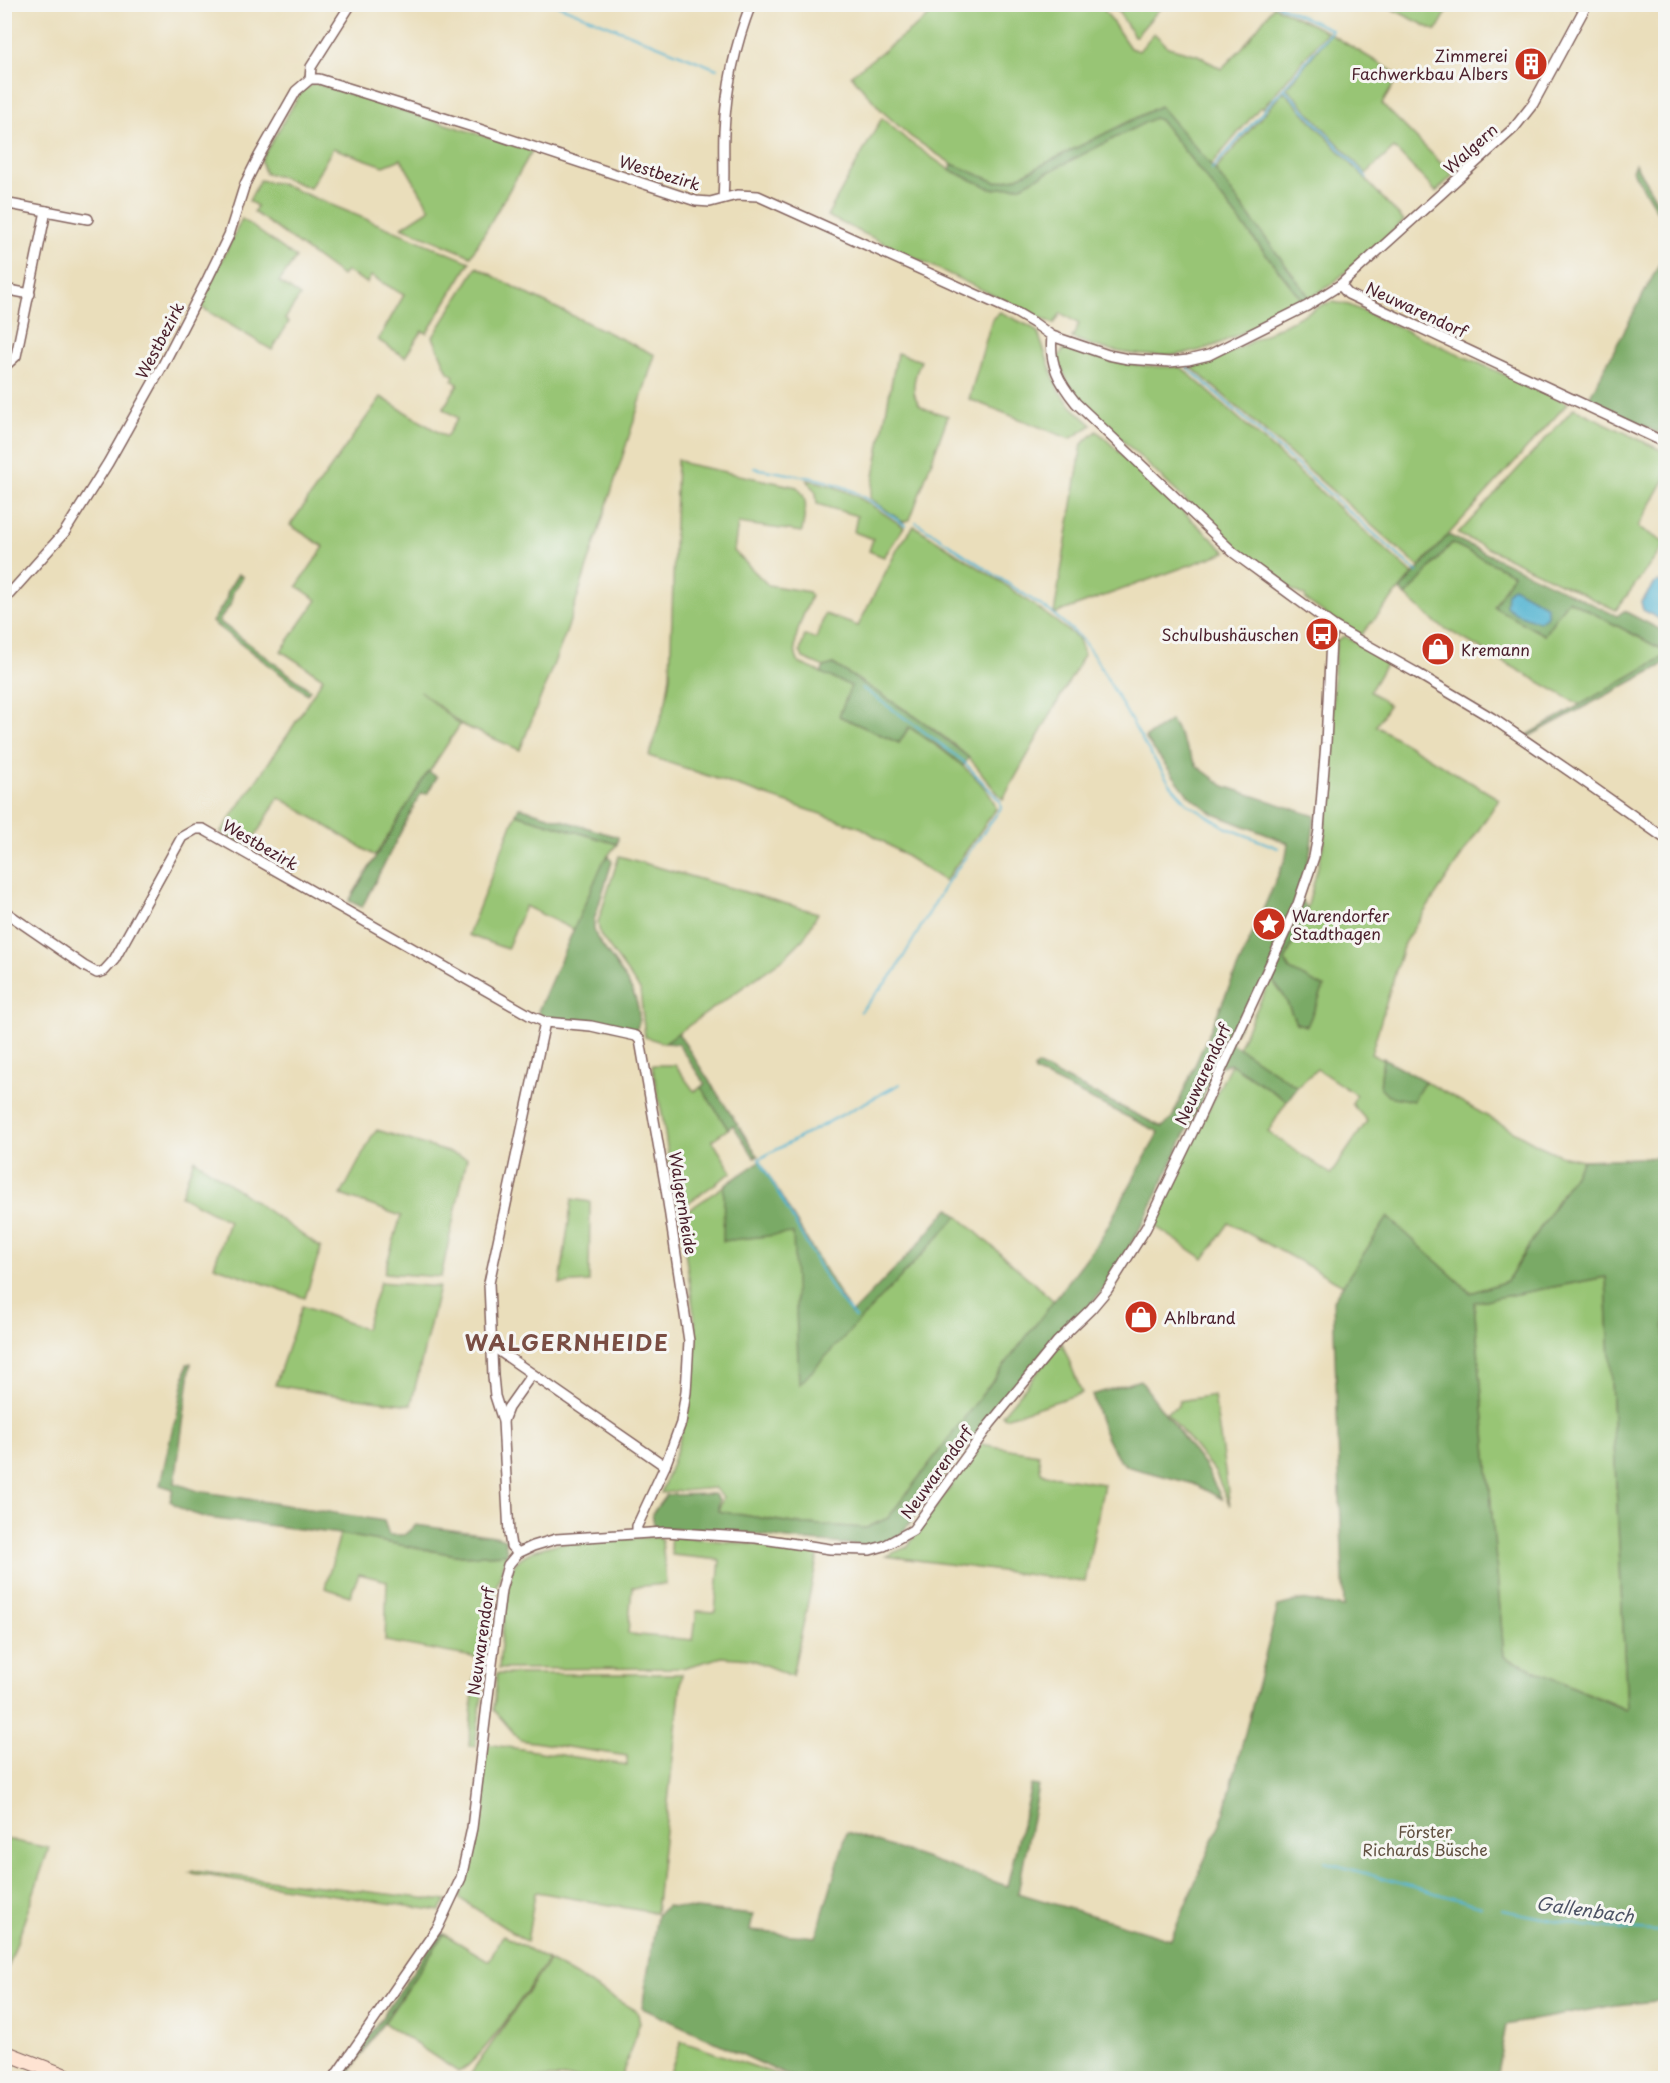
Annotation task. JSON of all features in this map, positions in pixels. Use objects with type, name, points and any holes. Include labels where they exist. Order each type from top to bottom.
[{"type":"street","name":"Westbezirk","points":[[4,600],[64,533],[108,463],[163,365],[229,235],[239,200],[251,171],[297,91],[310,79],[311,67],[351,4]]},
{"type":"street","points":[[723,198],[724,131],[728,95],[741,30],[751,4]]},
{"type":"street","name":"Walgern","points":[[1340,285],[1514,128],[1533,104],[1587,4]]},
{"type":"street","name":"Westbezirk","points":[[310,79],[319,79],[472,127],[696,201],[710,202],[737,195],[758,195],[1017,314],[1052,336],[1088,349],[1128,359],[1170,362],[1199,357],[1239,341],[1307,306],[1340,285]]},
{"type":"street","points":[[4,203],[88,219]]},
{"type":"street","points":[[4,367],[16,356],[46,211]]},
{"type":"street","name":"Neuwarendorf","points":[[1340,285],[1348,294],[1665,443]]},
{"type":"street","points":[[4,289],[30,294]]},
{"type":"street","points":[[1052,336],[1050,352],[1055,370],[1062,386],[1076,403],[1234,553],[1335,627],[1492,718],[1665,839]]},
{"type":"street","name":"Neuwarendorf","points":[[334,2079],[438,1927],[461,1878],[472,1828],[501,1590],[508,1565],[518,1553],[556,1539],[665,1532],[756,1538],[830,1550],[870,1550],[884,1546],[913,1530],[990,1424],[1057,1342],[1091,1310],[1107,1290],[1146,1228],[1298,904],[1314,857],[1319,830],[1331,639],[1335,627]]},
{"type":"street","name":"Westbezirk","points":[[4,911],[84,966],[97,973],[104,971],[114,960],[182,837],[188,832],[203,829],[531,1016]]},
{"type":"street","name":"Walgernheide","points":[[531,1016],[545,1022],[591,1026],[636,1036],[642,1048],[689,1341],[686,1392],[681,1423],[665,1466],[637,1526],[637,1533]]},
{"type":"street","points":[[518,1553],[511,1546],[509,1534],[503,1420],[495,1396],[489,1283],[545,1022]]},
{"type":"street","points":[[492,1346],[665,1466]]},
{"type":"street","points":[[503,1420],[508,1408],[532,1374]]},
{"type":"street","points":[[4,2052],[71,2079]]},
{"type":"green space","points":[[944,5],[1101,5],[1130,48],[1139,51],[1154,33],[1168,47],[1198,55],[1221,69],[1242,48],[1274,6],[1327,32],[1211,165],[1159,107],[1016,178],[996,182],[952,164],[911,137],[882,111],[851,75]]},
{"type":"green space","points":[[1114,5],[1163,5],[1134,36]]},
{"type":"green space","points":[[1384,5],[1451,5],[1436,31]]},
{"type":"green space","points":[[1330,34],[1399,75],[1382,104],[1453,175],[1436,192],[1394,148],[1366,174],[1287,88]]},
{"type":"green space","points":[[315,83],[532,151],[471,256],[402,227],[430,209],[401,159],[384,166],[333,148],[310,188],[265,173],[261,160],[302,90]]},
{"type":"green space","points":[[1284,91],[1404,221],[1332,284],[1310,298],[1215,170]]},
{"type":"green space","points":[[1160,106],[1215,170],[1310,298],[1303,301],[1160,120],[1154,118],[1021,186],[992,189],[950,170],[952,164],[996,182],[1016,178]]},
{"type":"green space","points":[[1154,117],[1160,120],[1303,301],[1238,335],[1199,351],[1144,355],[1107,349],[1072,338],[1079,324],[1061,313],[1054,324],[827,216],[882,118],[907,140],[950,170],[992,189],[1021,186]]},
{"type":"green space","points":[[1635,164],[1665,214],[1665,224],[1632,170]]},
{"type":"green space","points":[[260,180],[281,184],[470,262],[427,333],[422,331],[405,357],[378,340],[404,295],[371,276],[367,283],[346,271],[342,276],[254,212],[257,206],[249,201]]},
{"type":"green space","points":[[242,219],[296,258],[279,282],[300,296],[285,319],[289,322],[272,350],[199,306]]},
{"type":"green space","points":[[1665,253],[1666,418],[1658,433],[1589,398]]},
{"type":"green space","points":[[477,267],[523,292],[655,355],[567,630],[520,750],[462,725],[420,691],[460,725],[375,856],[279,797],[248,848],[221,832],[289,733],[323,678],[281,651],[317,600],[297,586],[324,547],[290,525],[381,397],[446,437],[458,418],[443,409],[458,384],[452,380],[454,376],[448,372],[433,337]]},
{"type":"green space","points":[[1333,302],[1349,305],[1568,403],[1419,567],[1189,365],[1200,364],[1223,356],[1324,304]]},
{"type":"green space","points":[[1000,312],[1031,327],[1038,333],[1058,390],[1072,407],[1092,425],[1070,439],[969,399],[992,319]]},
{"type":"green space","points":[[1064,348],[1121,363],[1181,367],[1413,574],[1360,636],[1343,623],[1334,620],[1306,600],[1305,596],[1292,590],[1237,549],[1082,402],[1070,386],[1058,358]]},
{"type":"green space","points":[[897,353],[921,361],[915,377],[914,389],[920,405],[948,416],[910,520],[903,522],[870,498]]},
{"type":"green space","points":[[1574,408],[1665,452],[1665,479],[1638,527],[1665,545],[1616,610],[1458,534]]},
{"type":"green space","points":[[1097,431],[1226,552],[1054,614],[1082,444]]},
{"type":"green space","points":[[677,459],[687,464],[797,487],[801,492],[806,508],[802,532],[738,523],[734,551],[768,585],[809,592],[811,596],[796,638],[796,655],[799,663],[852,686],[839,716],[899,743],[909,727],[959,763],[992,798],[996,809],[945,881],[862,828],[649,756],[666,701],[670,676]]},
{"type":"green space","points":[[807,480],[847,492],[904,527],[884,557],[869,551],[873,539],[854,532],[857,516],[817,504],[816,493]]},
{"type":"green space","points":[[914,526],[1000,581],[1079,639],[1084,655],[1003,799],[972,761],[936,731],[833,664],[824,667],[803,658],[800,651],[805,635],[816,639],[825,614],[858,626],[898,548]]},
{"type":"green space","points":[[1448,535],[1617,616],[1624,611],[1665,632],[1665,651],[1568,600],[1544,635],[1494,607],[1513,574],[1452,543],[1406,596],[1400,590]]},
{"type":"green space","points":[[1452,543],[1514,574],[1494,607],[1544,635],[1568,600],[1665,651],[1665,656],[1580,705],[1437,624],[1406,596]]},
{"type":"green space","points":[[238,574],[243,577],[233,592],[231,604],[219,621],[310,690],[307,694],[212,622],[226,600],[228,590]]},
{"type":"green space","points":[[1344,636],[1388,661],[1370,691],[1389,705],[1376,726],[1499,799],[1404,943],[1371,1054],[1383,1060],[1380,1088],[1412,1101],[1425,1081],[1538,1145],[1560,1155],[1583,1160],[1507,1281],[1471,1293],[1388,1218],[1343,1285],[1229,1223],[1204,1259],[1152,1224],[1231,1064],[1287,1101],[1268,1132],[1331,1174],[1367,1121],[1352,1104],[1356,1095],[1317,1069],[1297,1087],[1238,1048],[1271,979],[1284,996],[1296,1023],[1307,1026],[1323,988],[1290,970],[1285,961],[1307,909],[1324,843],[1336,641]]},
{"type":"green space","points":[[1665,656],[1665,664],[1526,738],[1524,737]]},
{"type":"green space","points":[[833,664],[922,721],[969,758],[963,766],[940,747],[909,727],[899,743],[839,716],[851,686],[821,673],[824,667]]},
{"type":"green space","points":[[1171,720],[1197,766],[1224,786],[1315,816],[1310,854],[1298,893],[1307,909],[1285,961],[1290,970],[1324,987],[1307,1026],[1296,1023],[1284,996],[1269,976],[1230,1042],[1297,1087],[1287,1101],[1231,1064],[1217,1067],[1143,1223],[1108,1283],[1080,1317],[1052,1340],[902,1533],[872,1546],[795,1540],[718,1529],[655,1529],[652,1514],[666,1495],[714,1494],[719,1499],[718,1511],[792,1523],[866,1528],[888,1518],[1100,1240],[1159,1132],[1035,1072],[1034,1069],[1037,1065],[1162,1127],[1171,1120],[1286,857],[1288,843],[1214,814],[1188,795],[1145,738]]},
{"type":"green space","points":[[428,771],[437,777],[427,794],[421,793],[362,907],[349,901]]},
{"type":"green space","points":[[519,807],[618,837],[617,844],[516,814]]},
{"type":"green space","points":[[516,814],[617,844],[604,861],[574,930],[525,906],[507,949],[468,935]]},
{"type":"green space","points":[[609,856],[612,862],[594,920],[594,930],[634,996],[639,1021],[635,1032],[541,1018],[538,1011],[604,860]]},
{"type":"green space","points":[[619,856],[818,913],[804,938],[783,959],[664,1043],[645,1037],[640,990],[601,936],[599,929],[598,922]]},
{"type":"green space","points":[[678,1033],[758,1156],[754,1157],[733,1125],[728,1129],[701,1087],[705,1084],[678,1044],[664,1043]]},
{"type":"green space","points":[[1383,1058],[1425,1081],[1413,1101],[1388,1096],[1380,1088]]},
{"type":"green space","points":[[652,1065],[675,1065],[694,1091],[701,1087],[728,1129],[712,1140],[732,1172],[679,1209],[676,1208]]},
{"type":"green space","points":[[377,1130],[467,1158],[441,1277],[384,1273],[401,1216],[341,1195]]},
{"type":"green space","name":"Förster Richards Büsche","points":[[1665,1157],[1665,2000],[1617,2005],[1506,2025],[1496,2078],[798,2078],[784,2074],[642,2008],[657,1915],[667,1906],[753,1915],[750,1931],[816,1937],[847,1832],[1007,1886],[1031,1785],[1038,1786],[1018,1893],[1171,1939],[1224,1814],[1278,1606],[1301,1600],[1344,1607],[1333,1300],[1388,1217],[1471,1293],[1507,1281],[1583,1160]],"holes":[[[1606,1277],[1627,1709],[1504,1657],[1474,1302]]]},
{"type":"green space","points":[[194,1159],[321,1248],[305,1298],[214,1266],[229,1221],[181,1196]]},
{"type":"green space","points":[[760,1161],[851,1314],[915,1248],[949,1208],[958,1216],[799,1385],[793,1233],[723,1241],[724,1186]]},
{"type":"green space","points":[[724,1186],[724,1241],[793,1232],[817,1365],[958,1216],[1054,1301],[888,1518],[866,1528],[792,1523],[718,1511],[723,1497],[714,1488],[661,1493],[677,1449],[692,1392],[695,1321],[680,1216]]},
{"type":"green space","points":[[572,1199],[590,1202],[589,1282],[560,1284]]},
{"type":"green space","points":[[1606,1277],[1627,1710],[1504,1657],[1474,1302]]},
{"type":"green space","points":[[380,1282],[439,1287],[411,1405],[275,1385],[302,1306],[365,1329]]},
{"type":"green space","points":[[1062,1343],[1082,1393],[1005,1418],[1002,1415]]},
{"type":"green space","points":[[191,1363],[175,1483],[198,1491],[384,1521],[389,1535],[404,1535],[416,1525],[495,1536],[505,1539],[507,1554],[461,1556],[340,1534],[207,1518],[185,1511],[170,1501],[173,1489],[160,1485],[173,1426],[176,1422],[187,1364]]},
{"type":"green space","points":[[1140,1380],[1205,1467],[1222,1499],[1194,1484],[1129,1467],[1115,1454],[1105,1435],[1092,1395]]},
{"type":"green space","points":[[1214,1395],[1230,1506],[1215,1472],[1166,1412],[1178,1406],[1179,1401]]},
{"type":"green space","points":[[981,1444],[1038,1454],[1041,1472],[1046,1475],[1104,1484],[1085,1582],[886,1556],[907,1547]]},
{"type":"green space","points":[[340,1534],[461,1556],[507,1554],[496,1588],[483,1659],[385,1641],[387,1581],[359,1574],[350,1596],[325,1588]]},
{"type":"green space","points":[[672,1536],[819,1551],[792,1676],[750,1659],[722,1657],[682,1668],[499,1669],[512,1569],[523,1557],[538,1549],[558,1544],[603,1539],[659,1537],[662,1540],[666,1584],[632,1587],[628,1634],[693,1640],[697,1611],[715,1612],[720,1560],[672,1555],[670,1543]]},
{"type":"green space","points":[[497,1674],[682,1674],[656,1913],[537,1892],[527,1942],[459,1898],[474,1841],[487,1744],[627,1765],[627,1756],[520,1740],[494,1710]]},
{"type":"green space","points":[[485,1675],[475,1746],[469,1746],[474,1677]]},
{"type":"green space","points":[[4,1839],[49,1848],[5,1977]]},
{"type":"green space","points":[[193,1871],[447,1901],[440,1911],[190,1873]]},
{"type":"green space","points":[[439,1933],[444,1934],[346,2078],[341,2078]]},
{"type":"green space","points":[[444,1934],[489,1961],[503,1935],[548,1960],[480,2054],[458,2072],[384,2023]]},
{"type":"green space","points":[[549,1961],[637,2011],[640,2022],[621,2078],[468,2078]]},
{"type":"green space","points":[[681,2042],[683,2042],[788,2078],[668,2078]]},
{"type":"water","points":[[1658,581],[1665,587],[1665,622],[1643,610],[1641,602]]},
{"type":"water","points":[[1513,587],[1547,606],[1547,616],[1539,622],[1515,613],[1506,606],[1507,593]]},
{"type":"waterway","points":[[555,4],[717,69]]},
{"type":"waterway","points":[[1212,169],[1332,30],[1276,4]]},
{"type":"waterway","points":[[1284,88],[1367,178]]},
{"type":"waterway","points":[[1187,367],[1417,572]]},
{"type":"waterway","points":[[754,468],[812,478],[846,488],[869,500],[905,525]]},
{"type":"waterway","points":[[916,522],[1052,613],[1080,637],[1096,659],[1145,745],[1171,785],[1188,804],[1225,827],[1278,848]]},
{"type":"waterway","points":[[860,1012],[894,973],[946,884],[1001,808],[1000,801],[963,761],[862,688]]},
{"type":"waterway","points":[[855,1318],[833,1291],[759,1159],[900,1084]]},
{"type":"waterway","name":"Gallenbach","points":[[1325,1862],[1481,1906]]},
{"type":"waterway","name":"Gallenbach","points":[[1502,1910],[1585,1926],[1666,1932]]},
{"type":"place","name":"Zimmerei Fachwerkbau Albers","points":[[1531,64]]},
{"type":"place","name":"Schulbushäuschen","points":[[1322,634]]},
{"type":"place","name":"Kremann","points":[[1438,649]]},
{"type":"place","name":"Warendorfer Stadthagen","points":[[1269,924]]},
{"type":"place","name":"Ahlbrand","points":[[1141,1317]]},
{"type":"district","name":"WALGERNHEIDE","points":[[567,1341]]}]
